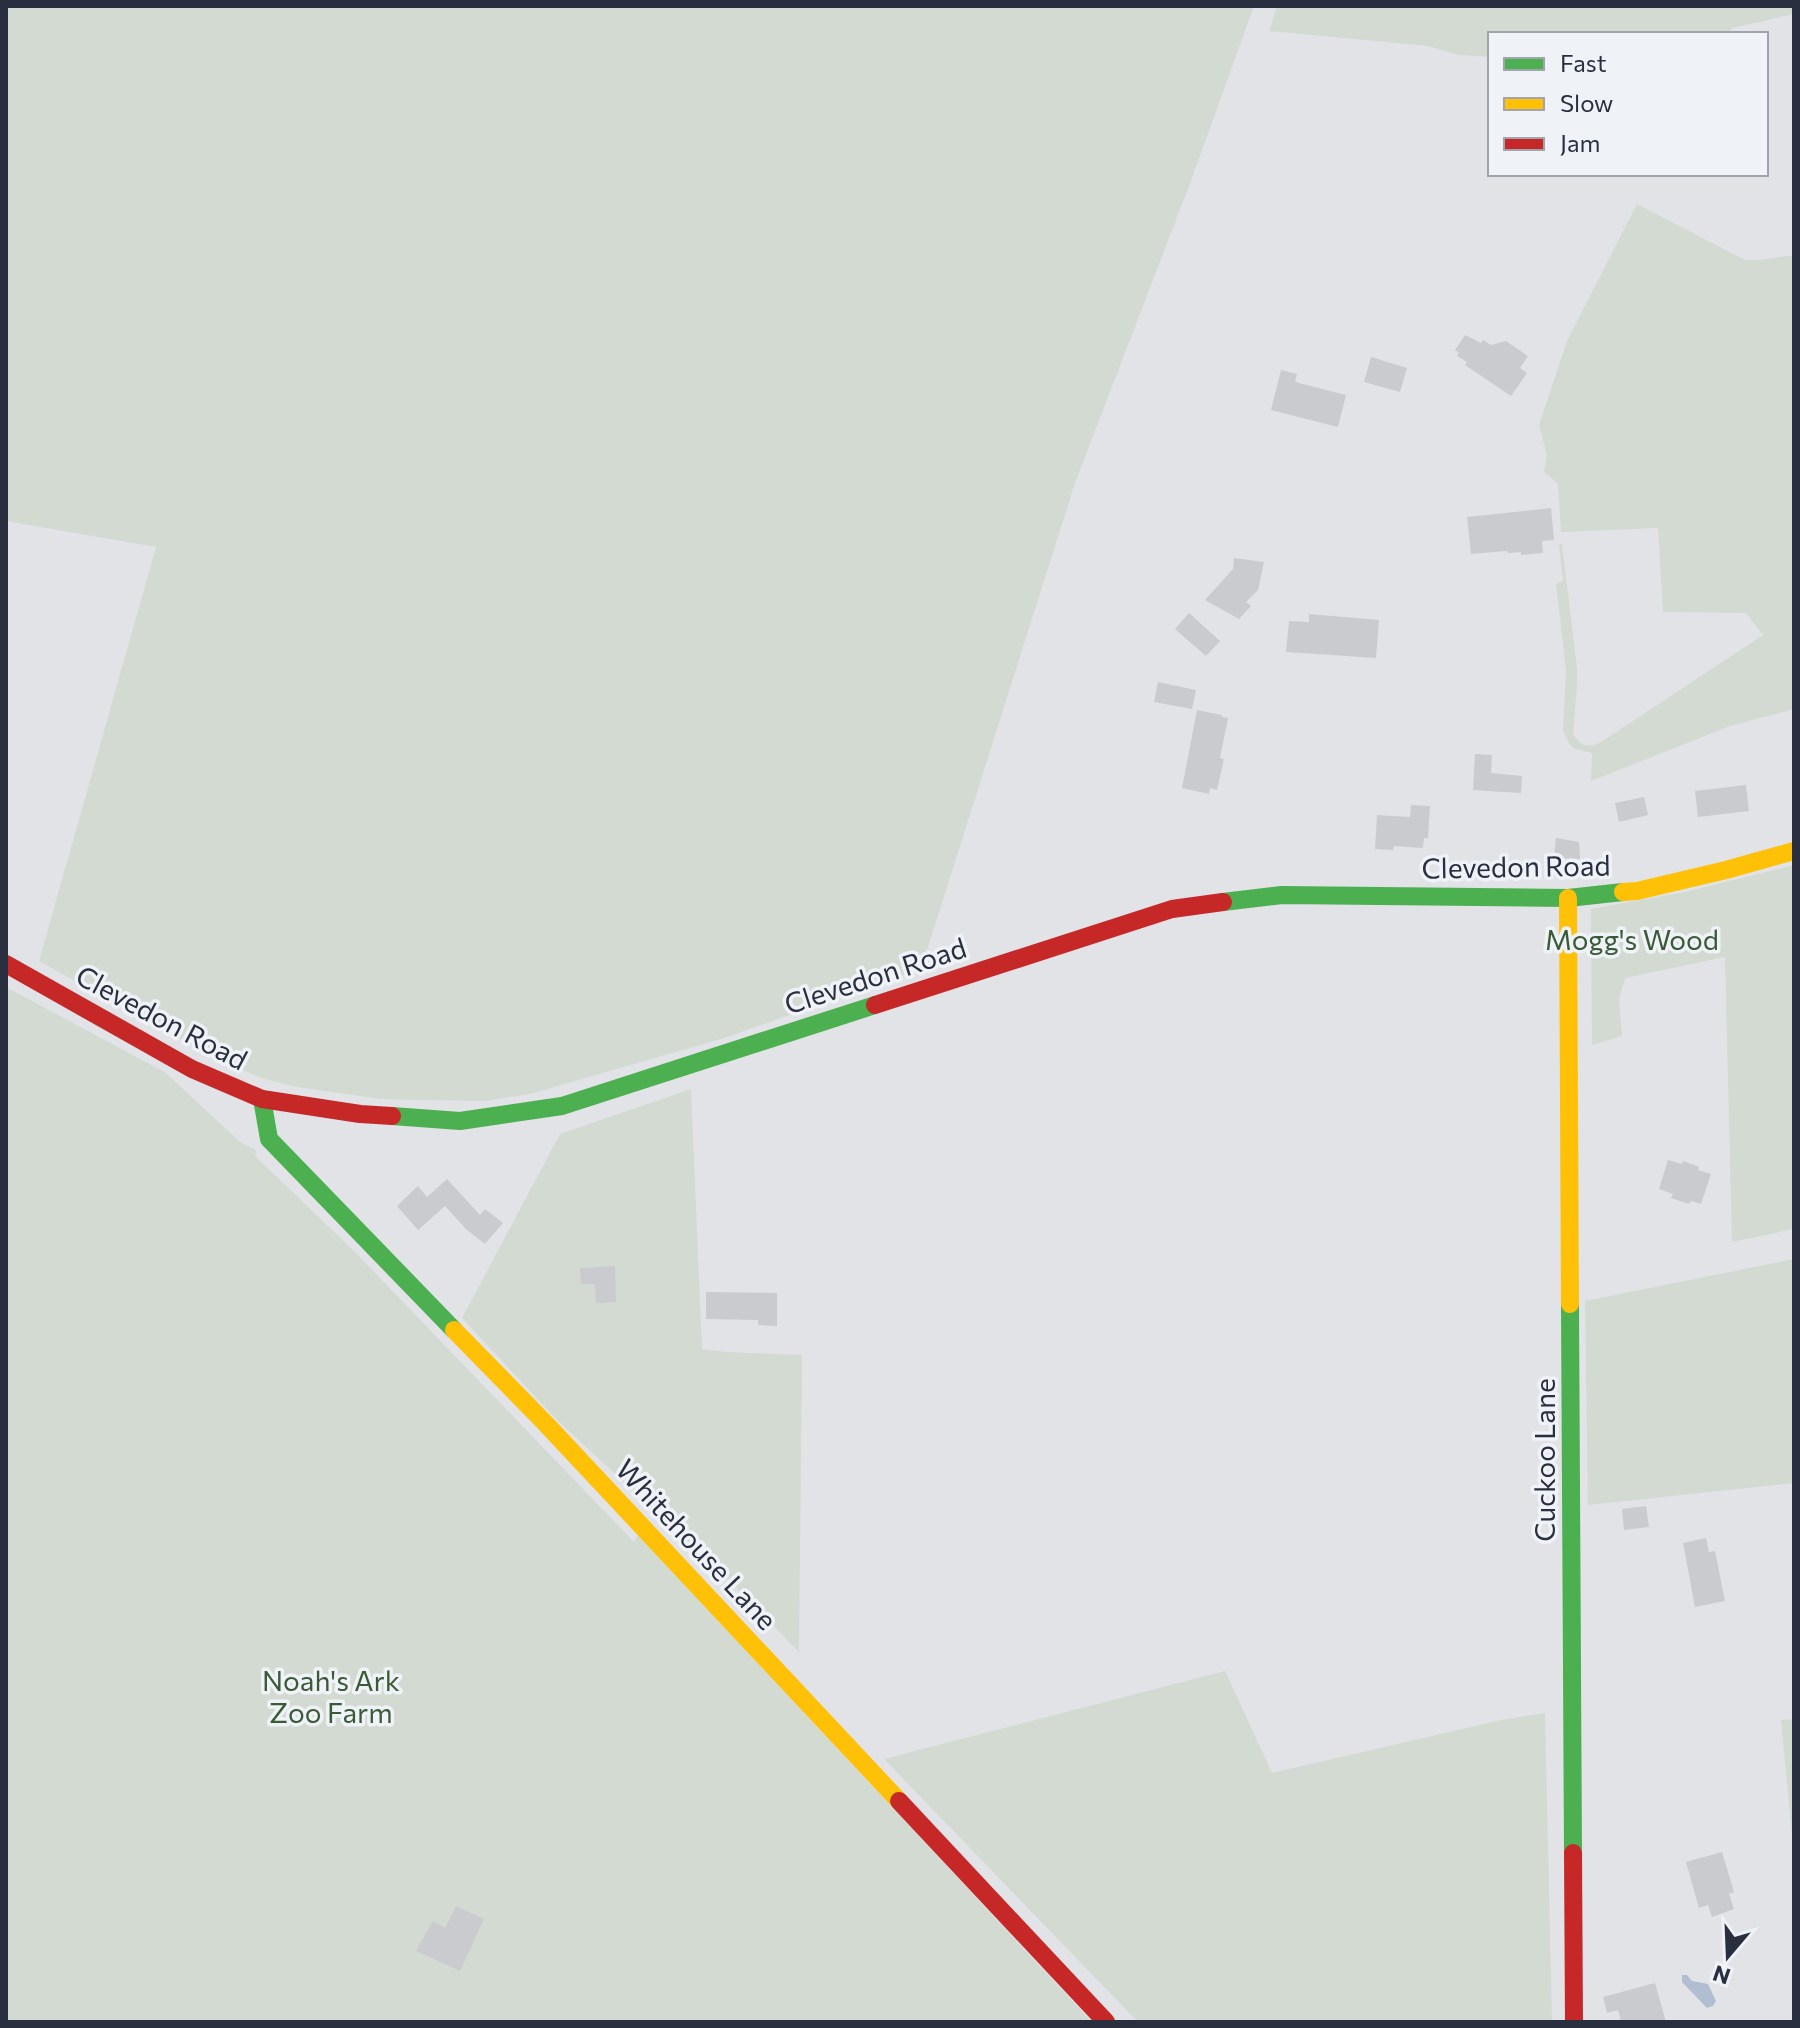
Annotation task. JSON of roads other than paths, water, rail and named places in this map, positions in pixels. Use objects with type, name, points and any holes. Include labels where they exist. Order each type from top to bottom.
[{"type":"street","name":"Clevedon Road","points":[[6,964],[192,1069],[262,1099],[360,1114],[460,1121],[562,1106],[1172,909],[1282,895],[1568,898],[1637,891],[1794,851]]},
{"type":"street","name":"Cuckoo Lane","points":[[1568,898],[1574,2022]]},
{"type":"street","name":"Whitehouse Lane","points":[[262,1099],[269,1139],[546,1424],[1106,2022]]},
{"type":"water","points":[[1682,1975],[1708,1984],[1716,2001],[1713,2006],[1707,2008],[1682,1982]]},
{"type":"park label","name":"Mogg's Wood","points":[[1632,939]]},
{"type":"park label","name":"Noah's Ark Zoo Farm","points":[[331,1696]]}]
